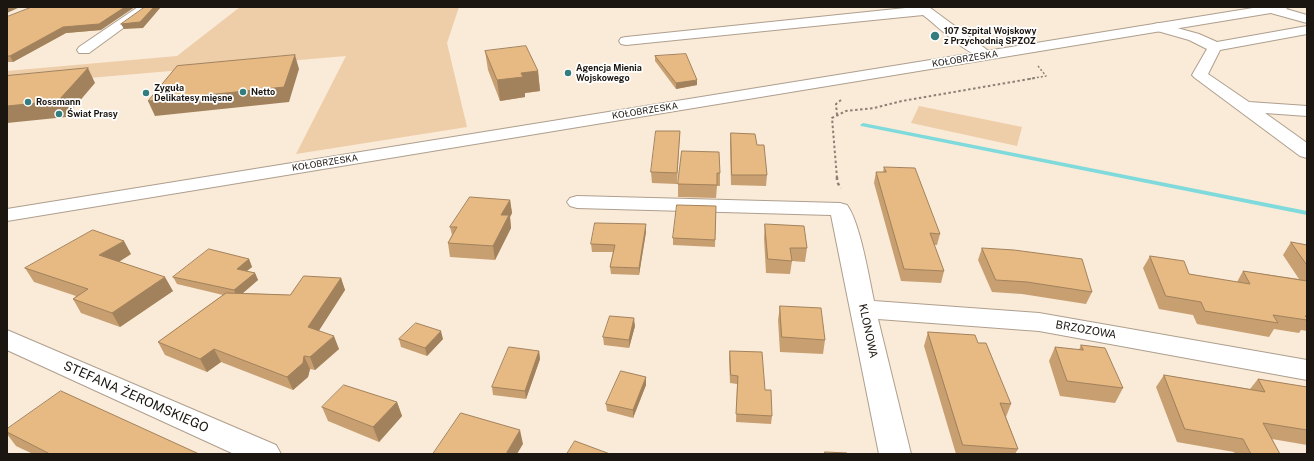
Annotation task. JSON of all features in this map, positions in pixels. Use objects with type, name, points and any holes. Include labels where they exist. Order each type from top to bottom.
[{"type":"street","points":[[84,50],[146,7]]},
{"type":"street","points":[[1278,8],[1307,18]]},
{"type":"street","name":"KOŁOBRZESKA","points":[[7,215],[1278,8]]},
{"type":"street","points":[[626,41],[923,9],[974,48],[987,55]]},
{"type":"street","points":[[1159,27],[1194,37],[1215,47],[1307,30]]},
{"type":"street","points":[[1215,47],[1200,75],[1307,152]]},
{"type":"street","points":[[1244,107],[1307,111]]},
{"type":"street","points":[[577,202],[841,199]]},
{"type":"street","name":"KLONOWA","points":[[841,199],[863,310],[896,454]]},
{"type":"street","name":"BRZOZOWA","points":[[863,310],[1039,322],[1307,370]]},
{"type":"street","name":"STEFANA ŻEROMSKIEGO","points":[[7,339],[266,454]]},
{"type":"path","points":[[841,199],[837,182],[832,118],[846,111],[874,108],[902,101],[1046,76],[1036,63]]},
{"type":"path","points":[[837,115],[836,104],[843,97]]},
{"type":"shaded area","points":[[240,7],[459,7],[447,43],[467,127],[296,154],[346,56],[7,85],[7,71],[177,56]]},
{"type":"shaded area","points":[[919,106],[1022,127],[1017,146],[911,123]]},
{"type":"building","points":[[32,7],[125,7],[99,24],[63,27],[10,56],[7,56],[7,17]]},
{"type":"building","points":[[145,7],[154,7],[140,22],[121,24]]},
{"type":"building","points":[[526,46],[538,71],[521,73],[523,77],[497,80],[485,51]]},
{"type":"building","points":[[686,54],[697,80],[676,83],[655,56]]},
{"type":"building","points":[[295,55],[284,87],[148,101],[177,66]]},
{"type":"building","points":[[88,68],[58,101],[7,106],[7,76]]},
{"type":"building","points":[[656,131],[680,131],[677,173],[651,172]]},
{"type":"building","points":[[731,133],[755,134],[757,145],[764,145],[767,175],[732,175]]},
{"type":"building","points":[[682,151],[719,152],[720,173],[717,173],[717,185],[678,184]]},
{"type":"building","points":[[884,167],[915,168],[940,234],[930,233],[944,271],[904,269],[876,172],[886,172]]},
{"type":"building","points":[[470,197],[510,200],[501,215],[509,215],[493,246],[448,243],[457,227],[450,227]]},
{"type":"building","points":[[677,205],[716,206],[715,240],[673,238]]},
{"type":"building","points":[[595,223],[646,224],[639,268],[610,267],[615,245],[591,244]]},
{"type":"building","points":[[765,224],[804,226],[807,248],[790,248],[792,261],[768,259]]},
{"type":"building","points":[[93,230],[124,241],[99,255],[165,277],[112,313],[73,299],[88,289],[25,268]]},
{"type":"building","points":[[1291,242],[1307,245],[1307,265]]},
{"type":"building","points":[[982,248],[1014,250],[1082,259],[1092,292],[1027,282],[996,280]]},
{"type":"building","points":[[209,249],[249,259],[237,269],[255,273],[234,290],[173,277]]},
{"type":"building","points":[[1150,256],[1184,261],[1189,274],[1250,284],[1243,271],[1307,281],[1307,316],[1305,316],[1307,320],[1273,315],[1278,323],[1205,311],[1201,302],[1166,296]]},
{"type":"building","points":[[304,276],[341,278],[308,327],[334,336],[310,357],[304,356],[303,363],[287,377],[214,349],[200,359],[158,342],[226,293],[290,295]]},
{"type":"building","points":[[780,306],[821,308],[825,340],[782,337]]},
{"type":"building","points":[[610,316],[634,318],[629,340],[603,337]]},
{"type":"building","points":[[416,323],[441,331],[425,348],[399,339]]},
{"type":"building","points":[[928,332],[975,335],[978,343],[986,343],[1011,404],[1000,403],[1018,449],[963,445]]},
{"type":"building","points":[[1081,345],[1105,348],[1123,388],[1067,381],[1055,347],[1083,350]]},
{"type":"building","points":[[509,347],[539,351],[525,391],[492,387]]},
{"type":"building","points":[[730,351],[762,352],[765,390],[771,390],[772,416],[736,414],[738,376],[731,375]]},
{"type":"building","points":[[621,371],[646,377],[633,410],[606,404]]},
{"type":"building","points":[[1164,375],[1265,392],[1258,379],[1307,387],[1307,430],[1263,423],[1280,454],[1251,454],[1243,439],[1185,429]]},
{"type":"building","points":[[344,385],[397,402],[373,427],[322,407]]},
{"type":"building","points":[[61,391],[199,454],[50,454],[7,432],[7,429]]},
{"type":"building","points":[[461,413],[520,430],[506,454],[433,454]]},
{"type":"building","points":[[575,441],[610,454],[567,454]]},
{"type":"building","points":[[825,452],[847,453],[848,454],[825,454]]},
{"type":"waterway","points":[[863,125],[1307,213]]},
{"type":"place","name":"107 Szpital Wojskowy z Przychodnią SPZOZ","points":[[935,36]]},
{"type":"place","name":"Agencja Mienia Wojskowego","points":[[568,73]]},
{"type":"place","name":"Netto","points":[[243,92]]},
{"type":"place","name":"Zyguła Delikatesy mięsne","points":[[146,93]]},
{"type":"place","name":"Rossmann","points":[[28,102]]},
{"type":"place","name":"Świat Prasy","points":[[59,114]]}]
